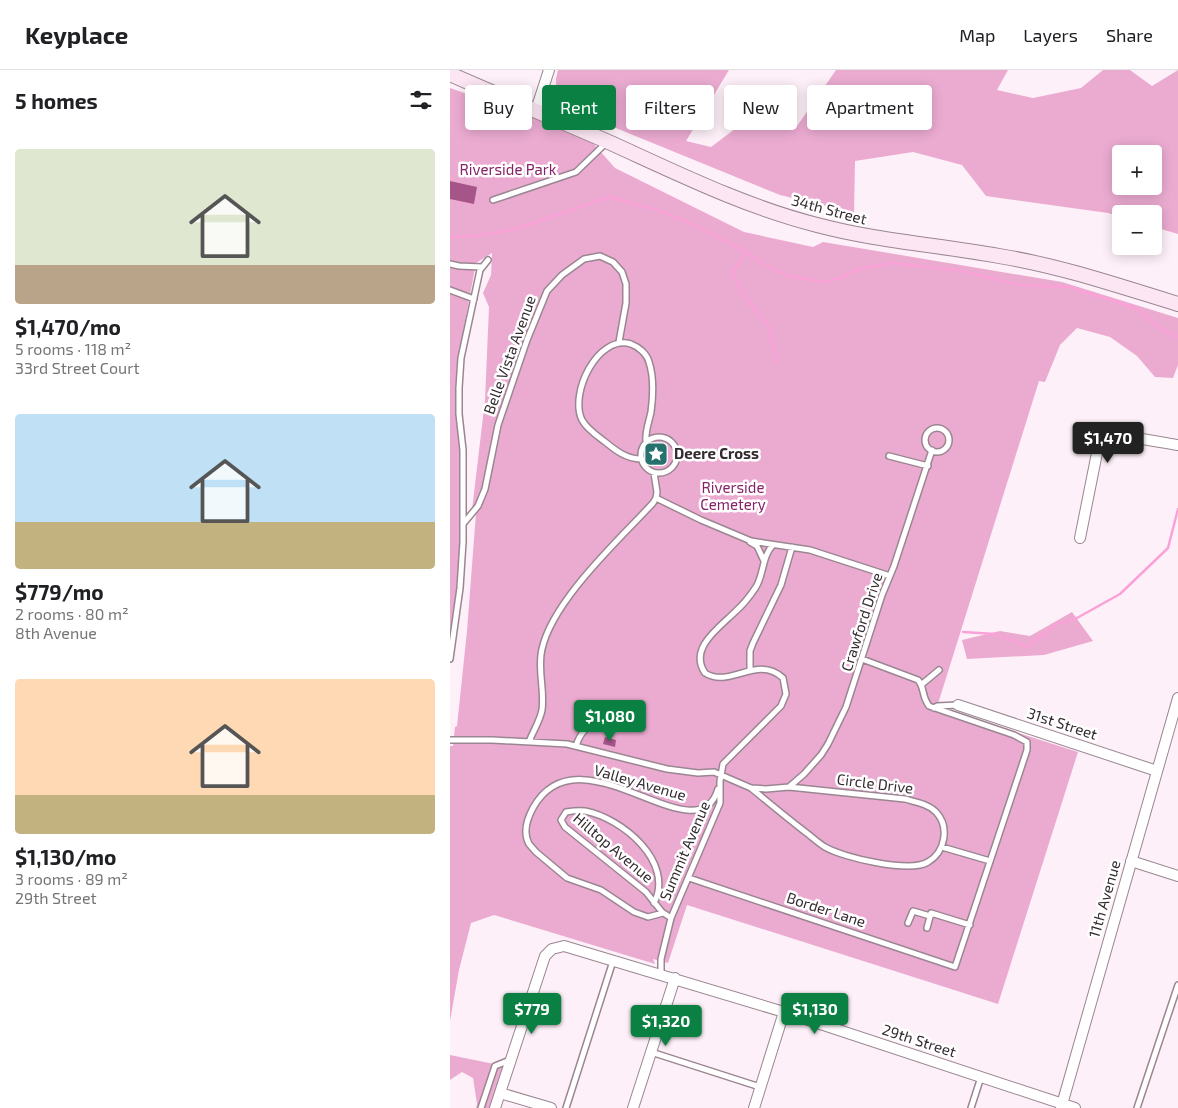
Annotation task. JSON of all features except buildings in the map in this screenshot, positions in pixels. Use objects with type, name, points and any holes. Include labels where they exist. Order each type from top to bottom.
[{"type":"street","points":[[536,110],[549,70]]},
{"type":"street","name":"34th Street","points":[[450,74],[476,85]]},
{"type":"street","name":"34th Street","points":[[450,82],[465,85]]},
{"type":"street","name":"34th Street","points":[[532,108],[694,181],[763,208],[816,225],[884,239],[1035,262],[1086,275],[1178,304]]},
{"type":"street","points":[[1080,538],[1097,453],[1103,442],[1108,438],[1120,437],[1178,445]]},
{"type":"street","name":"11th Avenue","points":[[1061,1106],[1178,698]]},
{"type":"street","name":"31st Street","points":[[958,705],[1157,770]]},
{"type":"street","points":[[1131,861],[1178,876]]},
{"type":"street","name":"29th Street","points":[[511,1060],[545,956],[552,949],[564,946],[784,1012],[981,1077],[1061,1106],[1075,1108]]},
{"type":"street","points":[[633,1108],[675,978]]},
{"type":"street","points":[[754,1108],[784,1012]]},
{"type":"street","points":[[495,1108],[511,1060]]},
{"type":"street","points":[[500,1092],[551,1108]]},
{"type":"lane","points":[[493,200],[576,172],[607,142]]},
{"type":"lane","name":"Belle Vista Avenue","points":[[464,524],[478,506],[485,489],[498,425],[527,340],[547,292],[562,275],[584,259],[600,256],[613,262],[622,272],[626,284],[626,303],[619,342]]},
{"type":"lane","points":[[450,658],[460,588],[464,524],[459,388],[461,358],[482,267],[488,260]]},
{"type":"lane","points":[[450,264],[482,267]]},
{"type":"lane","points":[[450,290],[474,299]]},
{"type":"lane","points":[[641,459],[627,456],[614,449],[589,429],[583,421],[580,412],[582,385],[590,368],[610,345],[619,342],[636,346],[649,360],[652,375],[652,396],[646,442]]},
{"type":"lane","name":"Crawford Drive","points":[[939,428],[946,433],[948,443],[941,451],[932,450],[927,446],[926,435],[932,429],[939,428]]},
{"type":"lane","points":[[655,437],[664,437],[675,446],[676,460],[668,471],[660,474],[645,468],[641,459],[642,447],[646,442],[655,437]]},
{"type":"lane","name":"Crawford Drive","points":[[789,787],[804,774],[828,744],[846,707],[932,450]]},
{"type":"lane","points":[[889,456],[928,466]]},
{"type":"lane","points":[[529,742],[538,724],[542,709],[539,670],[542,647],[554,620],[572,592],[653,503],[657,492],[654,473]]},
{"type":"lane","points":[[656,498],[744,538],[757,546],[765,562]]},
{"type":"lane","points":[[744,538],[820,553],[890,576]]},
{"type":"lane","points":[[720,774],[723,764],[781,706],[786,694],[783,678],[779,674],[766,669],[750,670],[718,678],[710,676],[702,668],[700,656],[709,637],[746,602],[756,586],[768,551],[773,545]]},
{"type":"lane","points":[[750,670],[752,643],[781,585],[792,547]]},
{"type":"lane","points":[[862,660],[918,680],[924,699],[934,708],[1014,735],[1027,742],[1027,750],[970,925],[931,913],[927,928]]},
{"type":"lane","points":[[921,685],[939,670]]},
{"type":"lane","points":[[934,708],[937,706],[958,705]]},
{"type":"lane","points":[[576,746],[583,732],[592,722],[612,715]]},
{"type":"lane","points":[[450,740],[492,740],[576,746],[667,769],[698,773],[714,772],[751,788],[824,847],[863,860],[914,866],[929,861],[942,847],[990,861]]},
{"type":"lane","name":"Summit Avenue","points":[[661,974],[662,952],[671,918],[720,803],[720,774]]},
{"type":"lane","name":"Valley Avenue","points":[[663,913],[654,916],[643,916],[601,890],[562,875],[526,839],[529,816],[545,791],[562,781],[580,779],[605,784],[687,811],[701,810],[707,807],[715,797],[720,781]]},
{"type":"lane","name":"Circle Drive","points":[[751,788],[789,787],[869,794],[921,803],[936,812],[941,819],[944,828],[942,847]]},
{"type":"lane","name":"Hilltop Avenue","points":[[654,903],[658,893],[658,875],[648,852],[636,838],[611,820],[585,811],[566,812],[561,820],[565,827],[646,892],[654,903],[663,913],[671,918]]},
{"type":"lane","name":"Border Lane","points":[[689,878],[955,967],[970,925]]},
{"type":"lane","points":[[908,923],[913,911],[930,916]]},
{"type":"lane","points":[[566,1108],[614,960]]},
{"type":"lane","points":[[1137,1108],[1178,985]]},
{"type":"lane","points":[[651,1052],[760,1087]]},
{"type":"lane","points":[[481,1108],[495,1066],[511,1060]]},
{"type":"lane","points":[[970,1108],[981,1077]]},
{"type":"green space","points":[[558,70],[729,70],[714,95],[714,85],[626,85],[626,130],[693,130],[686,141],[711,147],[734,130],[797,130],[797,126],[807,112],[807,130],[932,130],[932,85],[826,85],[836,70],[1008,70],[997,90],[1033,98],[1081,88],[1103,70],[1130,70],[1152,86],[1178,70],[1178,234],[1162,229],[1162,205],[1112,205],[1112,214],[986,196],[962,165],[913,152],[855,161],[854,213],[780,195],[616,128],[616,85],[556,85]]},
{"type":"green space","name":"Riverside Cemetery","points":[[450,88],[465,93],[465,130],[532,130],[532,116],[534,117],[542,121],[542,130],[564,130],[593,143],[615,168],[744,232],[813,247],[823,242],[1062,282],[1178,318],[1178,365],[1173,378],[1155,377],[1137,356],[1110,337],[1077,328],[1060,345],[1045,382],[1039,381],[937,707],[1078,752],[998,1004],[687,905],[668,963],[653,959],[655,964],[494,915],[471,923],[459,970],[450,1021],[450,746],[453,746],[455,727],[457,726],[467,631],[476,513],[472,510],[485,400],[489,307],[483,293],[491,275],[492,253],[476,263],[457,364],[455,400],[461,456],[460,540],[450,641]]},
{"type":"green space","points":[[1072,612],[1093,641],[1044,655],[967,659],[962,640],[1000,631],[1030,636]]},
{"type":"green space","points":[[450,1055],[504,1066],[490,1108],[476,1108],[473,1078],[462,1072],[450,1080]]},
{"type":"waterway","points":[[450,237],[475,236],[516,229],[609,197],[658,210],[692,224],[788,276],[825,282],[840,278],[859,269],[890,263],[957,270],[1020,285],[1069,287],[1136,308],[1161,329],[1178,337]]},
{"type":"waterway","points":[[746,252],[732,273],[748,301],[768,325],[777,362]]},
{"type":"waterway","points":[[963,632],[995,634],[1028,647],[1056,624],[1077,618],[1120,594],[1168,548],[1178,509]]},
{"type":"place","name":"Deere Cross","points":[[656,454]]},
{"type":"park label","name":"Riverside Park","points":[[508,170]]}]
